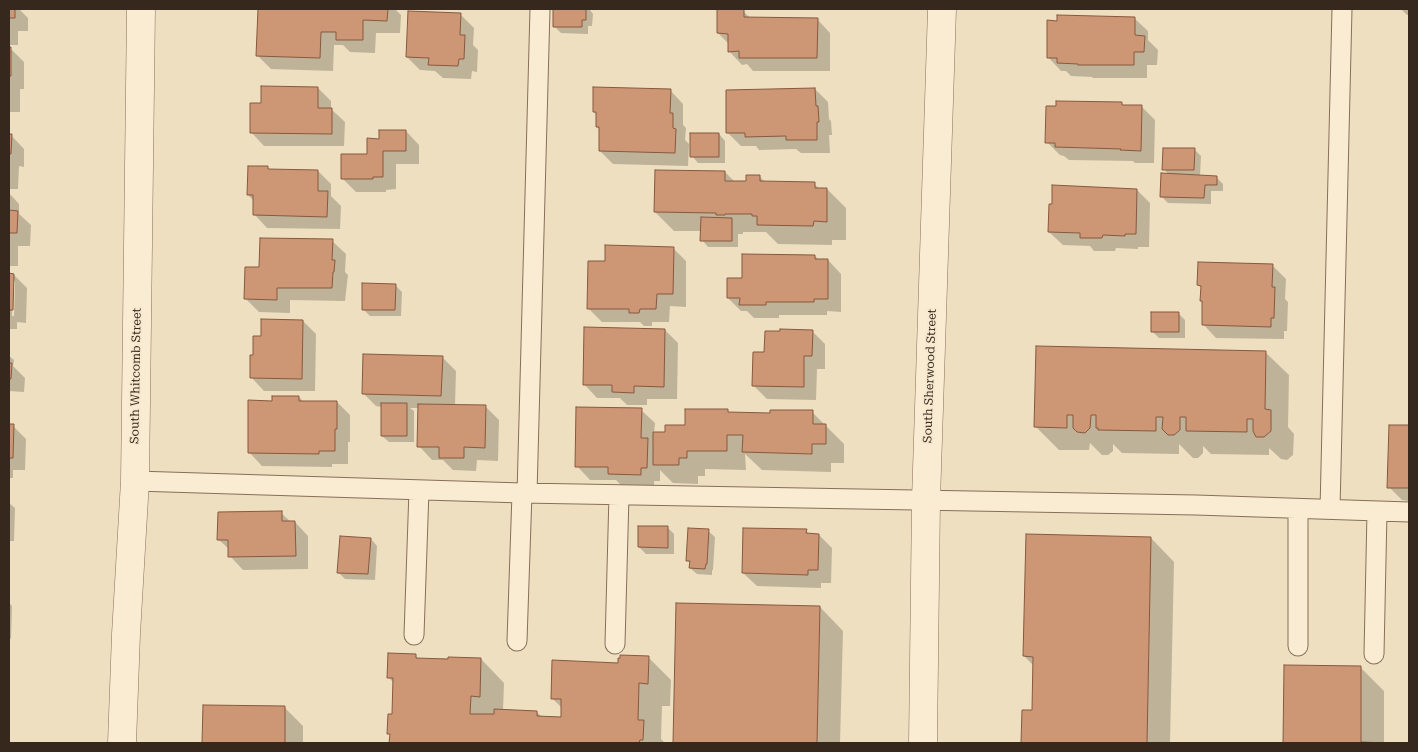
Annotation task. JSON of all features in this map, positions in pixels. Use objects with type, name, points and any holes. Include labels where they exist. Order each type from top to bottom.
[{"type":"street","name":"South Whitcomb Street","points":[[122,743],[135,481],[141,9]]},
{"type":"street","name":"South Sherwood Street","points":[[923,743],[926,500],[942,9]]},
{"type":"lane","points":[[517,641],[524,494],[540,9]]},
{"type":"lane","points":[[1330,509],[1342,9]]},
{"type":"lane","points":[[135,481],[524,494],[619,494],[1196,505],[1409,512]]},
{"type":"lane","points":[[414,635],[419,490]]},
{"type":"lane","points":[[615,644],[619,494]]},
{"type":"lane","points":[[1298,509],[1298,646]]},
{"type":"lane","points":[[1374,654],[1377,512]]},
{"type":"building","points":[[9,9],[15,9],[15,18],[9,18]]},
{"type":"building","points":[[258,9],[388,9],[387,21],[363,20],[363,40],[336,40],[336,32],[321,32],[320,58],[256,56]]},
{"type":"building","points":[[553,9],[586,9],[586,20],[582,20],[582,27],[553,27]]},
{"type":"building","points":[[717,9],[744,9],[744,17],[818,18],[817,58],[739,58],[739,51],[728,52],[728,34],[717,33]]},
{"type":"building","points":[[408,11],[461,13],[460,35],[465,35],[464,59],[459,59],[458,66],[428,65],[429,58],[406,57]]},
{"type":"building","points":[[1057,15],[1135,17],[1135,35],[1145,36],[1144,52],[1134,52],[1134,65],[1057,63],[1057,58],[1047,58],[1047,20],[1057,21]]},
{"type":"building","points":[[9,47],[11,47],[11,76],[9,76]]},
{"type":"building","points":[[261,86],[318,87],[318,108],[332,108],[332,134],[250,133],[250,103],[261,103]]},
{"type":"building","points":[[593,87],[671,89],[670,113],[673,113],[673,128],[676,129],[675,153],[599,151],[599,127],[596,127],[596,112],[593,112]]},
{"type":"building","points":[[815,88],[819,122],[817,122],[817,140],[786,140],[786,136],[745,137],[745,133],[726,133],[726,90]]},
{"type":"building","points":[[1056,101],[1122,102],[1122,105],[1142,105],[1141,151],[1055,147],[1055,143],[1045,143],[1046,106],[1056,106]]},
{"type":"building","points":[[379,130],[406,130],[406,151],[383,151],[383,177],[373,177],[373,179],[341,179],[341,154],[367,154],[367,138],[379,139]]},
{"type":"building","points":[[690,133],[719,133],[719,157],[690,157]]},
{"type":"building","points":[[9,134],[12,134],[11,154],[9,154]]},
{"type":"building","points":[[1163,148],[1195,148],[1194,170],[1162,170]]},
{"type":"building","points":[[248,166],[268,166],[268,169],[318,170],[318,191],[328,191],[327,217],[253,215],[253,195],[247,195]]},
{"type":"building","points":[[655,170],[725,171],[725,181],[746,181],[746,175],[760,175],[760,181],[815,182],[815,188],[827,188],[827,222],[814,221],[813,226],[757,225],[757,216],[752,216],[752,214],[716,215],[716,213],[654,212]]},
{"type":"building","points":[[1161,173],[1217,176],[1217,185],[1205,185],[1204,198],[1160,197]]},
{"type":"building","points":[[1052,185],[1137,189],[1136,234],[1125,234],[1125,236],[1103,235],[1102,238],[1080,238],[1080,233],[1048,232],[1049,204],[1052,204]]},
{"type":"building","points":[[9,210],[18,211],[17,233],[9,233]]},
{"type":"building","points":[[701,217],[732,218],[732,241],[700,241]]},
{"type":"building","points":[[260,238],[333,239],[332,260],[335,260],[332,288],[277,288],[277,300],[244,299],[245,267],[259,267]]},
{"type":"building","points":[[605,245],[674,247],[673,294],[657,294],[656,309],[640,309],[639,313],[629,313],[629,309],[587,309],[588,261],[605,261]]},
{"type":"building","points":[[742,254],[815,255],[815,259],[828,259],[828,299],[814,299],[814,302],[766,302],[766,305],[739,305],[740,298],[727,298],[727,278],[742,278]]},
{"type":"building","points":[[1198,262],[1273,264],[1272,287],[1275,287],[1274,318],[1271,318],[1271,327],[1202,325],[1201,286],[1197,285]]},
{"type":"building","points":[[9,273],[14,274],[13,310],[9,310]]},
{"type":"building","points":[[362,283],[396,284],[395,310],[362,310]]},
{"type":"building","points":[[1151,312],[1179,312],[1179,332],[1151,332]]},
{"type":"building","points":[[261,319],[303,320],[302,379],[250,378],[250,355],[253,355],[253,336],[261,336]]},
{"type":"building","points":[[584,327],[665,329],[664,387],[634,386],[634,393],[612,392],[612,385],[583,385]]},
{"type":"building","points":[[780,329],[813,330],[812,356],[804,356],[804,387],[752,386],[753,352],[764,352],[765,331],[780,331]]},
{"type":"building","points":[[1036,346],[1266,351],[1265,409],[1271,410],[1271,431],[1264,437],[1256,437],[1253,431],[1253,419],[1247,419],[1247,432],[1186,431],[1186,417],[1180,417],[1180,430],[1174,435],[1168,435],[1162,429],[1163,417],[1156,417],[1156,431],[1098,430],[1096,428],[1096,415],[1091,415],[1090,428],[1085,433],[1077,432],[1073,428],[1073,415],[1067,415],[1067,428],[1034,427]]},
{"type":"building","points":[[363,354],[443,356],[441,396],[362,394]]},
{"type":"building","points":[[9,363],[12,363],[11,379],[9,379]]},
{"type":"building","points":[[272,396],[299,396],[299,401],[337,401],[335,451],[319,451],[319,454],[248,453],[248,400],[272,401]]},
{"type":"building","points":[[381,403],[407,403],[407,436],[381,436]]},
{"type":"building","points":[[418,404],[486,405],[485,448],[464,447],[464,458],[439,458],[439,447],[417,447]]},
{"type":"building","points":[[576,407],[642,408],[641,438],[648,438],[647,468],[641,468],[641,475],[608,474],[608,467],[575,467]]},
{"type":"building","points":[[685,409],[728,409],[728,412],[770,413],[770,410],[813,410],[813,424],[826,424],[826,444],[812,444],[812,454],[742,452],[743,435],[727,435],[727,451],[687,451],[687,458],[679,458],[679,465],[653,465],[653,432],[665,432],[665,425],[685,425]]},
{"type":"building","points":[[9,424],[14,424],[13,458],[9,458]]},
{"type":"building","points":[[1389,425],[1409,425],[1409,488],[1387,488]]},
{"type":"building","points":[[282,511],[282,521],[295,521],[296,556],[228,557],[228,540],[217,540],[218,512]]},
{"type":"building","points":[[638,526],[668,526],[668,548],[638,547]]},
{"type":"building","points":[[688,528],[709,529],[705,569],[689,568],[690,561],[686,561]]},
{"type":"building","points":[[743,528],[807,529],[806,533],[819,534],[818,570],[808,570],[808,575],[742,573]]},
{"type":"building","points":[[1026,534],[1151,537],[1147,743],[1021,743],[1022,710],[1032,710],[1033,657],[1023,656]]},
{"type":"building","points":[[340,536],[371,538],[368,574],[337,573]]},
{"type":"building","points":[[676,603],[820,606],[817,743],[673,743]]},
{"type":"building","points":[[388,653],[416,654],[416,658],[481,658],[480,697],[471,696],[470,714],[494,714],[494,709],[537,711],[537,716],[561,717],[561,699],[551,699],[552,660],[618,663],[620,655],[649,656],[648,684],[639,683],[638,720],[644,720],[643,740],[640,740],[639,743],[389,743],[390,734],[387,734],[388,714],[392,714],[393,678],[387,678]]},
{"type":"building","points":[[1284,665],[1361,666],[1361,742],[1388,743],[1283,743]]},
{"type":"building","points":[[203,705],[285,706],[285,743],[202,743]]}]
